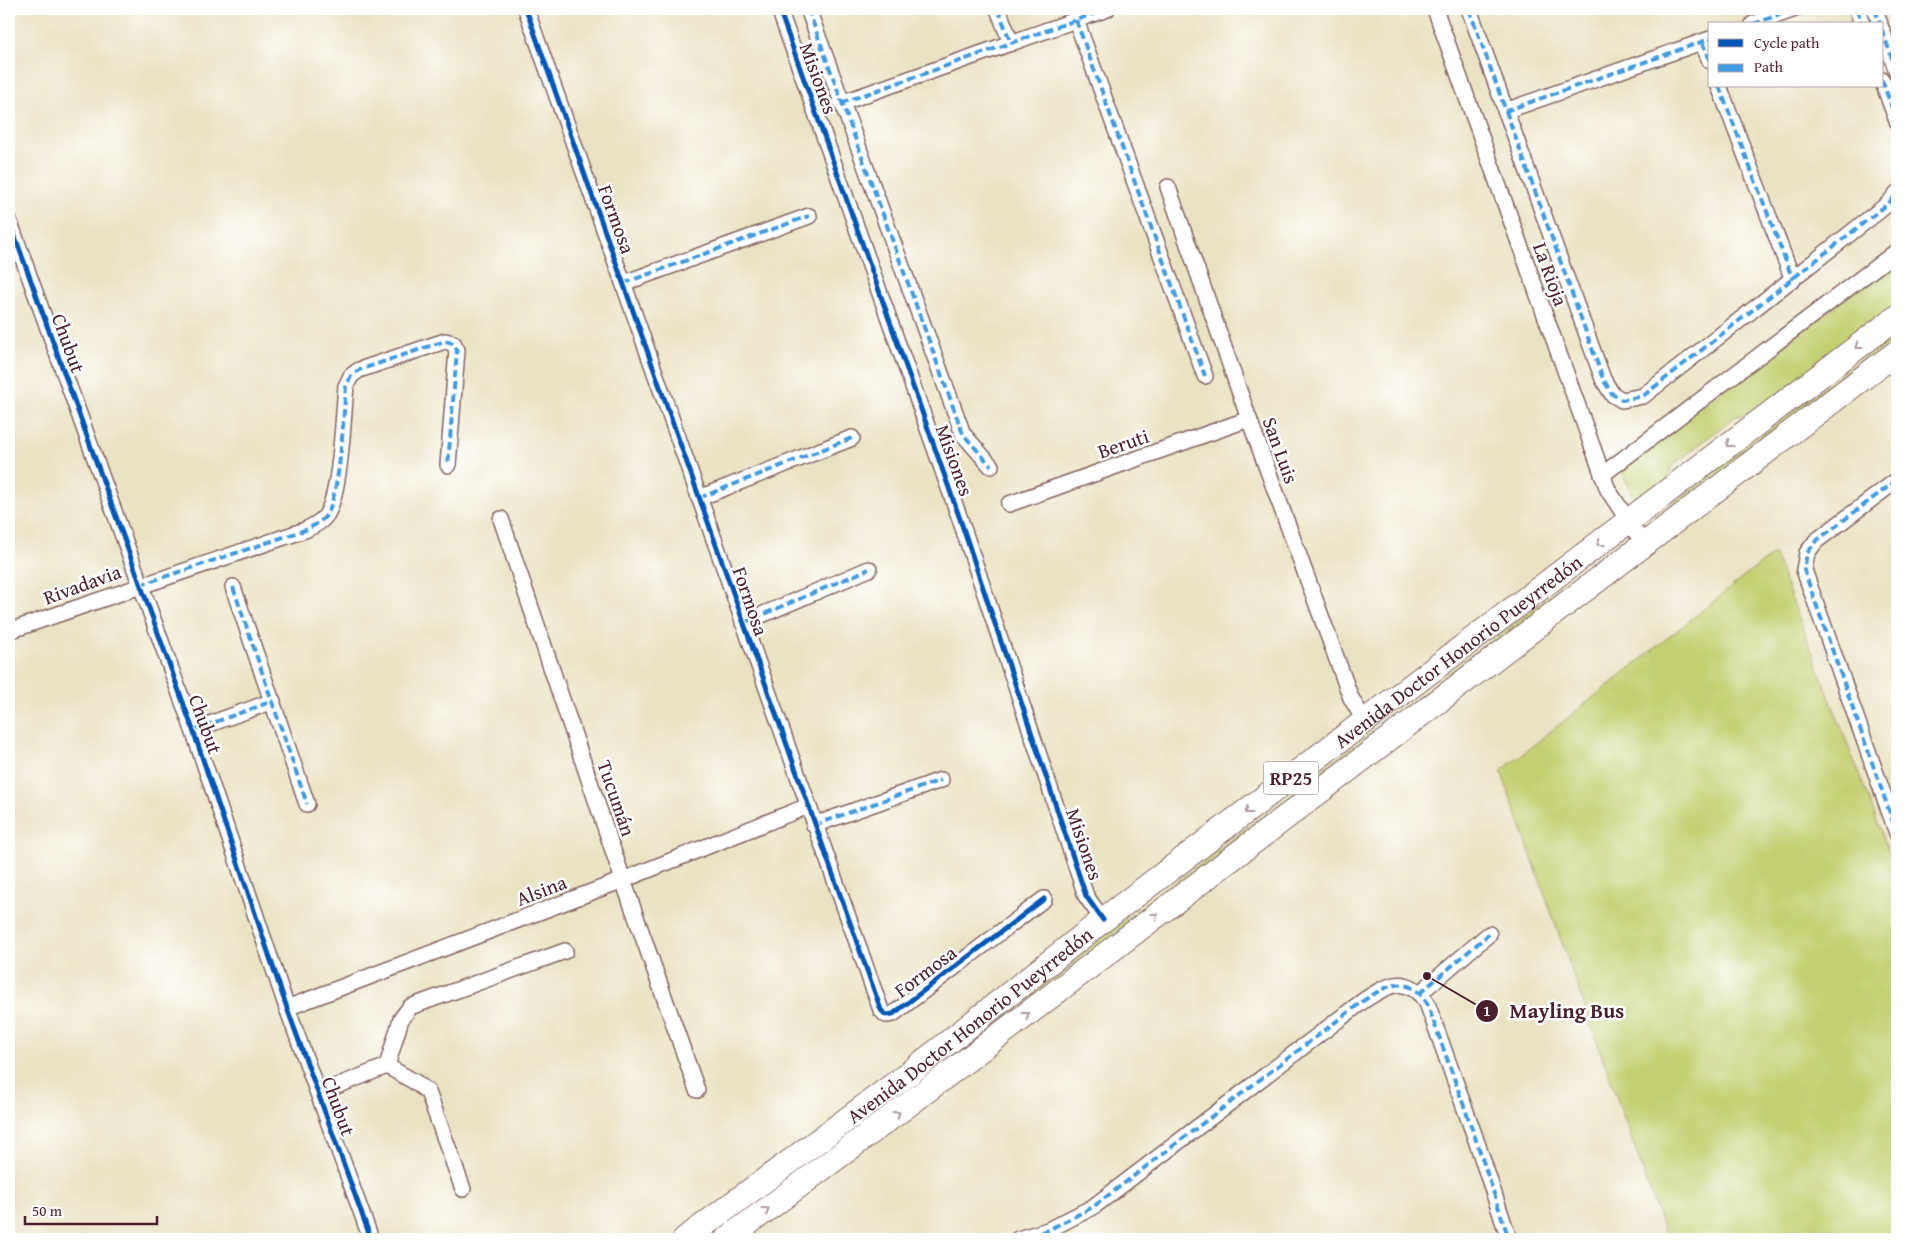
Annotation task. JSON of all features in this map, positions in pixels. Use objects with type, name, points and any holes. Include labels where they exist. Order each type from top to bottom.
[{"type":"main road","name":"Avenida Doctor Honorio Pueyrredón","points":[[685,1239],[903,1078],[1103,920],[1897,317]]},
{"type":"main road","name":"Avenida Doctor Honorio Pueyrredón","points":[[727,1239],[909,1104],[1374,748],[1645,546],[1897,352]]},
{"type":"street","name":"Formosa","points":[[526,9],[881,1010],[886,1015],[893,1014],[1044,899]]},
{"type":"street","name":"Misiones","points":[[779,9],[960,519],[1086,896],[1103,920]]},
{"type":"street","points":[[808,9],[962,434],[991,466]]},
{"type":"street","points":[[998,9],[1010,43]]},
{"type":"street","points":[[841,103],[1107,9]]},
{"type":"street","name":"La Rioja","points":[[1435,9],[1602,475],[1608,490],[1645,546]]},
{"type":"street","points":[[1469,9],[1603,380],[1612,394],[1622,400],[1643,396],[1889,203],[1897,193]]},
{"type":"street","points":[[1759,22],[1795,9]]},
{"type":"street","points":[[1857,9],[1861,22]]},
{"type":"street","points":[[1875,9],[1879,22]]},
{"type":"street","points":[[1076,20],[1204,376]]},
{"type":"street","points":[[1884,36],[1897,72]]},
{"type":"street","points":[[1505,111],[1706,40]]},
{"type":"street","points":[[1884,85],[1897,121]]},
{"type":"street","points":[[1720,88],[1792,280]]},
{"type":"street","name":"San Luis","points":[[1168,187],[1249,420],[1351,698],[1365,722]]},
{"type":"street","points":[[624,283],[809,216]]},
{"type":"street","name":"Chubut","points":[[9,220],[193,730],[287,1008],[371,1239]]},
{"type":"street","points":[[1602,475],[1897,251]]},
{"type":"street","name":"Rivadavia","points":[[9,631],[305,530],[318,522],[326,516],[335,491],[346,386],[351,376],[360,370],[445,341],[453,343],[458,350],[448,466]]},
{"type":"street","name":"Beruti","points":[[1010,504],[1249,420]]},
{"type":"street","points":[[699,498],[852,438]]},
{"type":"street","points":[[1897,480],[1816,541],[1806,553],[1804,570],[1897,833]]},
{"type":"street","name":"Tucumán","points":[[501,519],[623,880],[697,1090]]},
{"type":"street","points":[[744,623],[869,569]]},
{"type":"street","points":[[232,587],[273,701],[307,804]]},
{"type":"street","points":[[193,730],[273,701]]},
{"type":"street","points":[[814,824],[941,780]]},
{"type":"street","name":"Alsina","points":[[287,1008],[623,880],[808,806]]},
{"type":"street","points":[[1420,993],[1489,934]]},
{"type":"street","points":[[387,1066],[401,1019],[410,1007],[565,950]]},
{"type":"street","points":[[1018,1239],[1050,1235],[1093,1208],[1363,1001],[1386,986],[1400,984],[1411,987],[1420,993],[1427,1003],[1471,1125],[1509,1239]]},
{"type":"street","points":[[319,1093],[387,1066]]},
{"type":"street","points":[[387,1066],[428,1092],[463,1189]]},
{"type":"green space","points":[[1897,260],[1897,304],[1752,414],[1736,416],[1672,466],[1667,480],[1636,503],[1622,471],[1676,425]]},
{"type":"green space","points":[[1897,332],[1897,339],[1659,520],[1655,516]]},
{"type":"green space","points":[[1616,546],[1619,550],[913,1088],[710,1239],[702,1239],[1224,845]]},
{"type":"green space","points":[[1774,553],[1897,873],[1897,1239],[1667,1239],[1501,771]]},
{"type":"marked path","points":[[808,9],[963,434],[991,466]]},
{"type":"marked path","points":[[998,9],[1011,43]]},
{"type":"marked path","points":[[841,103],[1107,9]]},
{"type":"marked path","points":[[1469,9],[1603,379],[1612,394],[1622,400],[1643,396],[1889,203],[1897,193]]},
{"type":"marked path","points":[[1759,22],[1795,9]]},
{"type":"marked path","points":[[1857,9],[1861,22]]},
{"type":"marked path","points":[[1875,9],[1879,22]]},
{"type":"marked path","points":[[1076,20],[1205,376]]},
{"type":"marked path","points":[[1884,36],[1897,72]]},
{"type":"marked path","points":[[1505,111],[1708,40]]},
{"type":"marked path","points":[[1702,42],[1708,56]]},
{"type":"marked path","points":[[1884,85],[1897,121]]},
{"type":"marked path","points":[[1720,88],[1793,280]]},
{"type":"marked path","points":[[624,283],[809,216]]},
{"type":"marked path","points":[[140,585],[305,530],[320,522],[327,514],[332,503],[341,452],[346,386],[351,376],[359,370],[445,341],[453,343],[457,350],[448,465]]},
{"type":"marked path","points":[[699,498],[852,438]]},
{"type":"marked path","points":[[1897,480],[1816,541],[1807,553],[1804,570],[1897,833]]},
{"type":"marked path","points":[[743,623],[869,569]]},
{"type":"marked path","points":[[233,587],[307,804]]},
{"type":"marked path","points":[[193,730],[273,701]]},
{"type":"marked path","points":[[814,825],[941,780]]},
{"type":"marked path","points":[[1420,993],[1489,934]]},
{"type":"marked path","points":[[1018,1239],[1048,1230],[1093,1207],[1363,1001],[1380,990],[1396,985],[1412,988],[1427,1003],[1509,1239]]},
{"type":"cycle path","points":[[526,9],[881,1010],[886,1015],[893,1014],[1044,899]]},
{"type":"cycle path","points":[[779,9],[960,519],[1086,896],[1103,920]]},
{"type":"cycle path","points":[[9,220],[193,730],[287,1008],[371,1239]]},
{"type":"place","name":"Mayling Bus","points":[[1427,976]]}]
